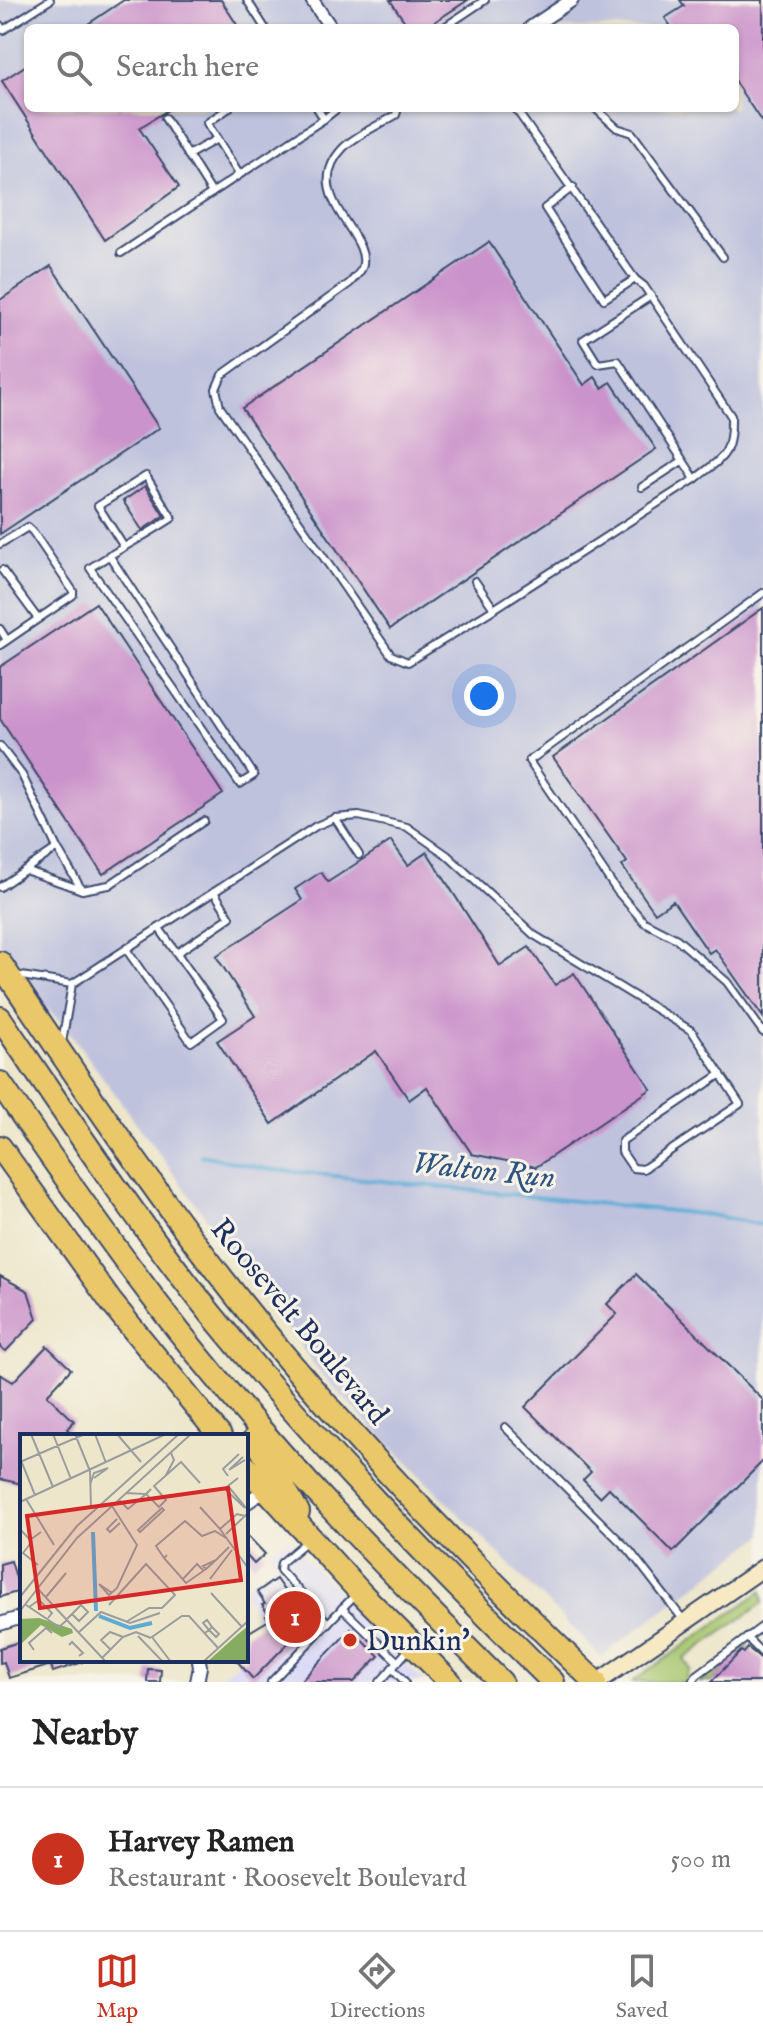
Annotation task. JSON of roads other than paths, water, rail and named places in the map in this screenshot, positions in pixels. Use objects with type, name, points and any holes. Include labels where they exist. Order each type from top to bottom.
[{"type":"highway","name":"Roosevelt Boulevard","points":[[4,968],[108,1124],[192,1240],[260,1325],[367,1449],[462,1549],[597,1682]]},
{"type":"highway","name":"Roosevelt Boulevard","points":[[0,1018],[126,1202],[210,1313],[392,1521],[553,1682]]},
{"type":"highway","points":[[0,1083],[114,1246],[227,1389],[373,1554],[501,1682]]},
{"type":"highway","points":[[0,1147],[111,1302],[218,1434]]},
{"type":"highway","points":[[254,1365],[367,1449]]},
{"type":"highway","points":[[227,1389],[314,1542]]},
{"type":"highway","points":[[248,1469],[359,1591],[450,1682]]},
{"type":"street","points":[[312,0],[328,24]]},
{"type":"street","points":[[536,24],[572,0]]},
{"type":"street","points":[[248,1502],[265,1490]]},
{"type":"street","points":[[597,1682],[761,1572]]},
{"type":"street","points":[[0,1624],[20,1618]]},
{"type":"street","points":[[197,1682],[199,1662]]},
{"type":"lane","points":[[0,25],[3,30],[50,0]]},
{"type":"lane","points":[[247,0],[262,24]]},
{"type":"lane","points":[[449,24],[485,0]]},
{"type":"lane","points":[[223,112],[207,123],[239,174]]},
{"type":"lane","points":[[320,112],[324,119]]},
{"type":"lane","points":[[121,253],[333,112]]},
{"type":"lane","points":[[397,112],[344,147],[331,172],[329,182],[335,206],[363,252],[362,268],[350,283],[222,375],[216,389],[220,407],[391,655],[408,662],[695,479],[725,455],[731,440],[731,416],[644,286],[635,279],[518,112]]},
{"type":"lane","points":[[599,112],[617,128],[632,133],[723,257]]},
{"type":"lane","points":[[165,118],[212,193]]},
{"type":"lane","points":[[188,155],[217,139]]},
{"type":"lane","points":[[573,187],[545,208],[604,299],[635,279]]},
{"type":"lane","points":[[651,296],[583,340],[598,364],[618,361],[695,479]]},
{"type":"lane","points":[[642,487],[682,461]]},
{"type":"lane","points":[[109,555],[254,775],[240,784],[90,568],[109,555],[124,547],[172,518],[146,476],[98,506],[124,547]]},
{"type":"lane","points":[[0,544],[28,527],[73,591],[70,599],[0,645]]},
{"type":"lane","points":[[2,570],[38,619]]},
{"type":"lane","points":[[475,581],[494,609]]},
{"type":"lane","points":[[763,593],[529,761],[617,891],[644,922],[677,939],[727,982],[763,1032]]},
{"type":"lane","points":[[0,629],[7,640]]},
{"type":"lane","points":[[0,746],[22,775],[57,848],[82,890]]},
{"type":"lane","points":[[4,968],[72,984],[316,826],[335,818],[359,816],[407,827],[447,855],[534,935],[692,1031],[721,1074],[740,1104],[643,1169],[633,1168],[622,1152],[622,1141],[721,1074]]},
{"type":"lane","points":[[335,818],[359,855]]},
{"type":"lane","points":[[25,870],[82,890],[109,885],[204,821]]},
{"type":"lane","points":[[0,887],[57,848]]},
{"type":"lane","points":[[177,953],[230,917],[214,892]]},
{"type":"lane","points":[[126,949],[191,1042],[223,1019],[159,928]]},
{"type":"lane","points":[[60,1053],[72,984]]},
{"type":"lane","points":[[505,1427],[630,1551],[685,1622]]},
{"type":"lane","points":[[314,1542],[279,1566],[328,1623]]},
{"type":"lane","points":[[271,1682],[359,1591]]},
{"type":"lane","points":[[342,1608],[398,1662]]},
{"type":"lane","points":[[369,1634],[385,1617]]},
{"type":"lane","points":[[692,1682],[763,1626]]},
{"type":"lane","points":[[747,1638],[763,1654]]},
{"type":"lane","points":[[380,1682],[413,1645]]},
{"type":"lane","points":[[392,1668],[405,1682]]},
{"type":"waterway","name":"Walton Run","points":[[201,1155],[266,1169],[710,1215],[763,1225]]},
{"type":"place","name":"Harvey Ramen","points":[[295,1617]]},
{"type":"place","name":"Dunkin'","points":[[350,1640]]}]
